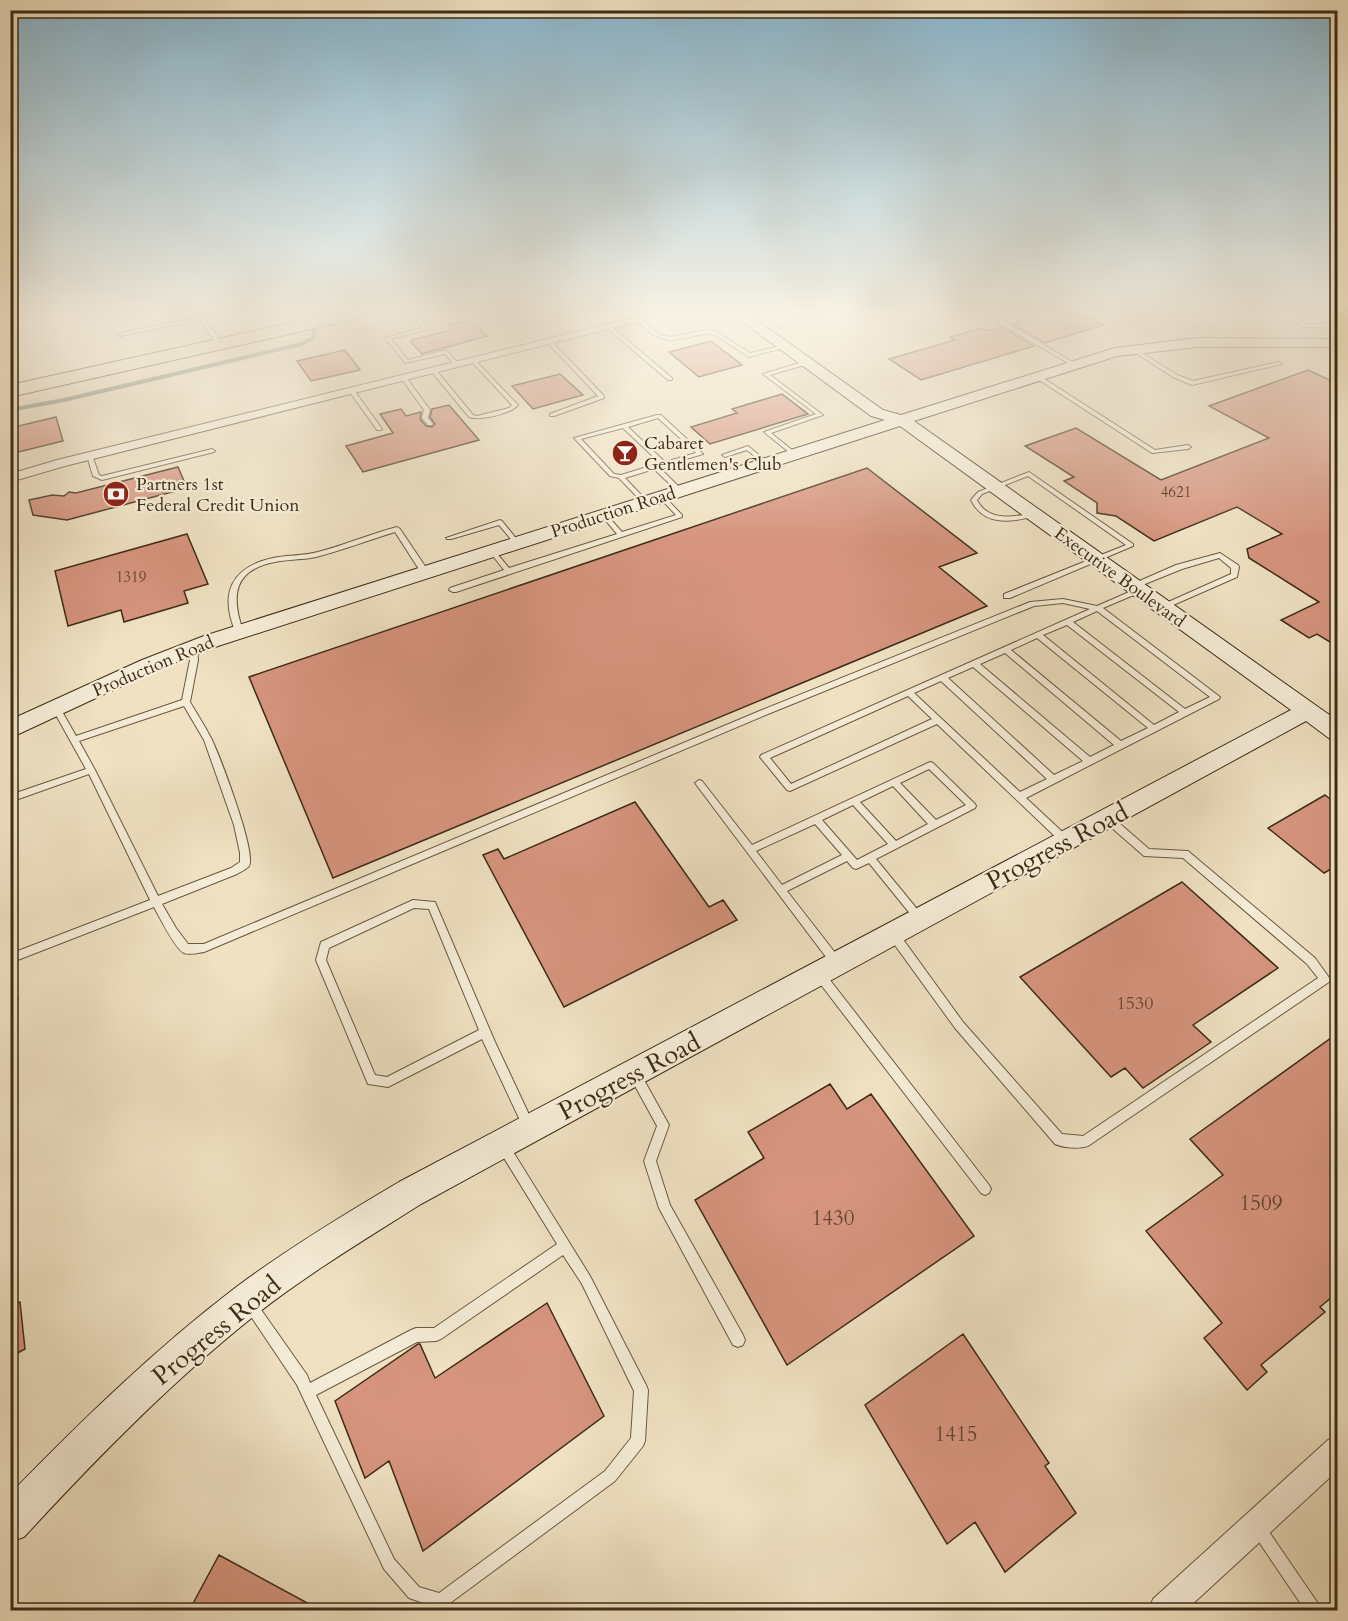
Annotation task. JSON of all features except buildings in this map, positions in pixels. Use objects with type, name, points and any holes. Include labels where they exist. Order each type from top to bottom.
[{"type":"main road","name":"Executive Boulevard","points":[[843,390],[876,413],[903,421]]},
{"type":"main road","name":"Executive Boulevard","points":[[868,390],[894,408],[903,421],[1338,733]]},
{"type":"main road","name":"Production Road","points":[[11,729],[149,665],[239,631],[999,390]]},
{"type":"main road","name":"Progress Road","points":[[10,1523],[152,1381],[246,1301],[349,1230],[410,1193],[1307,711]]},
{"type":"street","points":[[10,478],[357,390]]},
{"type":"street","points":[[1164,1611],[1338,1450]]},
{"type":"lane","points":[[412,390],[427,410],[425,418],[430,424]]},
{"type":"lane","points":[[449,390],[471,416],[477,418],[512,409],[515,405],[501,390]]},
{"type":"lane","points":[[552,415],[602,397],[595,390]]},
{"type":"lane","points":[[787,390],[820,415],[766,432],[795,455]]},
{"type":"lane","points":[[1058,390],[1154,452],[1188,447]]},
{"type":"lane","points":[[352,391],[379,429]]},
{"type":"lane","points":[[659,416],[700,453],[664,464],[621,477],[612,475],[577,438],[659,416]]},
{"type":"lane","points":[[624,426],[664,464]]},
{"type":"lane","points":[[725,455],[748,448],[767,464]]},
{"type":"lane","points":[[90,456],[95,474],[101,483],[107,483],[212,451],[95,474]]},
{"type":"lane","points":[[655,467],[680,491]]},
{"type":"lane","points":[[1006,596],[1131,545],[1029,474],[980,493],[975,500],[982,512],[1004,519],[1034,515]]},
{"type":"lane","points":[[621,477],[645,502]]},
{"type":"lane","points":[[453,590],[680,516],[662,497]]},
{"type":"lane","points":[[604,515],[621,535]]},
{"type":"lane","points":[[449,538],[500,522],[517,543]]},
{"type":"lane","points":[[239,631],[233,613],[232,589],[237,578],[248,567],[273,560],[305,557],[397,529],[425,572]]},
{"type":"lane","points":[[492,551],[508,571]]},
{"type":"lane","points":[[938,720],[790,788],[764,757],[1098,608],[1179,567],[1220,555],[1235,567],[1234,575],[1161,607]]},
{"type":"lane","points":[[56,708],[92,770],[176,938],[186,949],[204,948],[982,623],[1033,604],[1062,601],[1098,608],[1216,698],[1019,797]]},
{"type":"lane","points":[[1067,621],[1185,712]]},
{"type":"lane","points":[[1037,634],[1153,728]]},
{"type":"lane","points":[[10,959],[234,872],[245,864],[245,853],[235,815],[208,740],[186,702],[194,660],[193,648]]},
{"type":"lane","points":[[1005,649],[1120,745]]},
{"type":"lane","points":[[974,663],[1089,761]]},
{"type":"lane","points":[[942,677],[1053,779]]},
{"type":"lane","points":[[908,692],[1066,841]]},
{"type":"lane","points":[[74,740],[186,702]]},
{"type":"lane","points":[[750,850],[930,765],[972,806],[856,865],[816,819]]},
{"type":"lane","points":[[10,799],[92,770]]},
{"type":"lane","points":[[894,782],[935,825]]},
{"type":"lane","points":[[699,783],[781,890],[828,969],[985,1189]]},
{"type":"lane","points":[[854,801],[895,846]]},
{"type":"lane","points":[[893,934],[959,1025],[1059,1140],[1084,1142],[1325,979],[1311,961],[1185,854],[1147,853],[1107,819]]},
{"type":"lane","points":[[781,890],[848,856]]},
{"type":"lane","points":[[870,858],[920,920]]},
{"type":"lane","points":[[485,1032],[388,1082],[372,1080],[321,960],[324,945],[413,904],[432,905],[485,1032],[530,1129]]},
{"type":"lane","points":[[634,1073],[663,1125],[650,1161],[665,1208],[738,1340]]},
{"type":"lane","points":[[246,1301],[308,1392],[389,1564],[414,1593],[441,1601],[610,1476],[638,1442],[641,1390],[586,1280],[501,1144]]},
{"type":"lane","points":[[308,1392],[416,1335],[436,1335],[565,1246]]},
{"type":"lane","points":[[1256,1525],[1314,1611]]},
{"type":"waterway","points":[[10,410],[108,390]]},
{"type":"place","name":"Cabaret Gentlemen's Club","points":[[625,453]]},
{"type":"place","name":"Partners 1st Federal Credit Union","points":[[116,494]]}]
